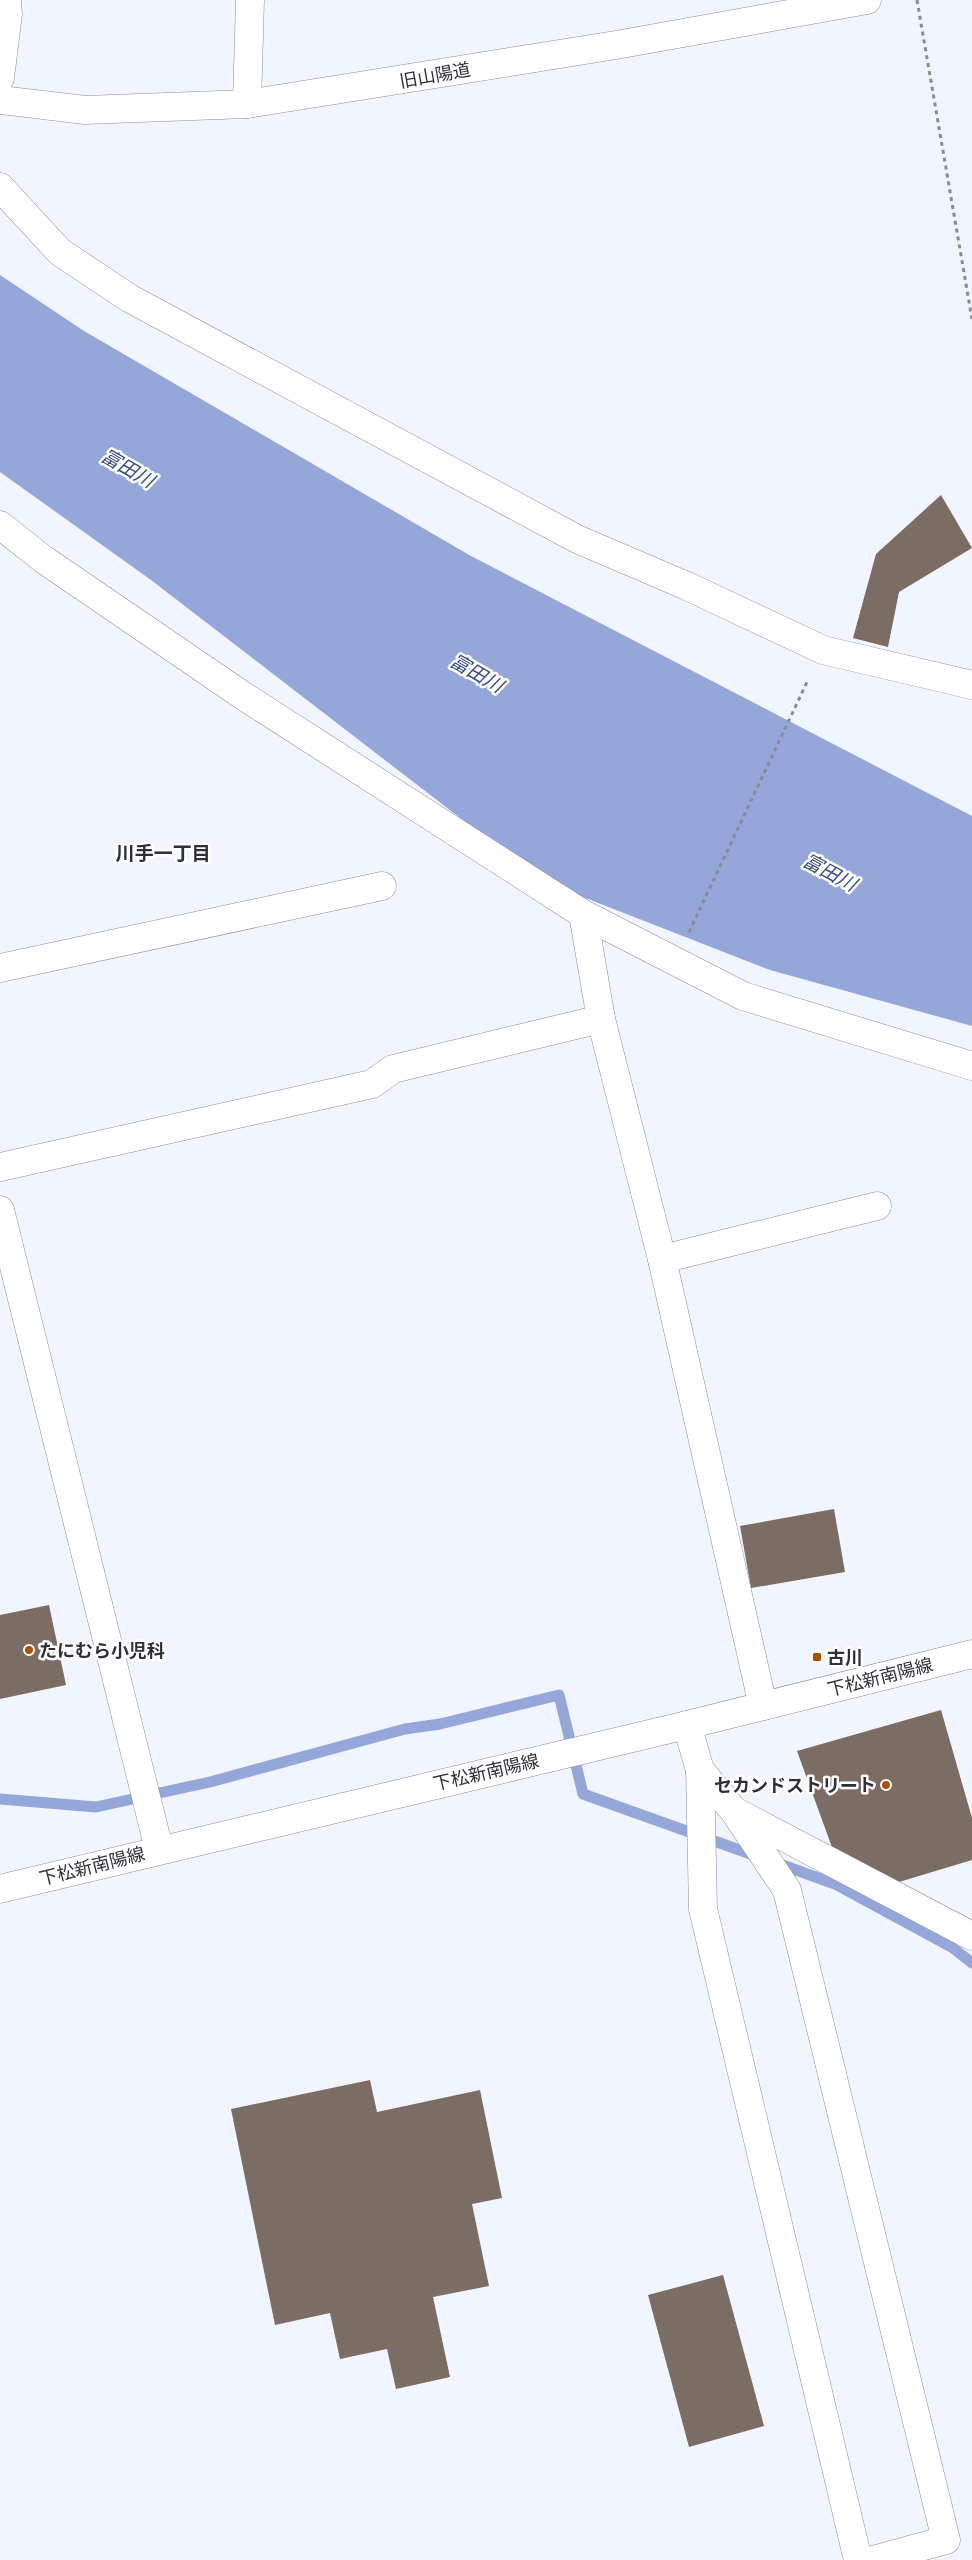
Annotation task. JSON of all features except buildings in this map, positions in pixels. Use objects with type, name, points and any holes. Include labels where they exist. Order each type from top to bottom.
[{"type":"street","points":[[0,78],[8,14],[7,0]]},
{"type":"street","points":[[247,104],[250,0]]},
{"type":"street","name":"旧山陽道","points":[[0,100],[85,110],[247,104],[607,46],[867,0]]},
{"type":"street","points":[[0,187],[60,252],[129,298],[577,539],[687,586],[822,650],[972,685]]},
{"type":"street","points":[[0,526],[43,559],[242,694],[583,914],[743,996],[972,1066]]},
{"type":"street","points":[[0,968],[382,886]]},
{"type":"street","points":[[583,914],[601,1019],[662,1259],[763,1706]]},
{"type":"street","points":[[0,1167],[372,1084],[393,1069],[601,1019]]},
{"type":"street","points":[[662,1259],[876,1206]]},
{"type":"street","points":[[0,1210],[159,1850]]},
{"type":"street","name":"下松新南陽線","points":[[0,1889],[686,1725],[972,1654]]},
{"type":"street","points":[[686,1725],[700,1770],[703,1909],[858,2560]]},
{"type":"street","points":[[700,1770],[734,1812],[787,1890],[946,2540],[873,2560]]},
{"type":"street","points":[[734,1812],[972,1936]]},
{"type":"path","points":[[917,0],[972,319]]},
{"type":"path","points":[[687,937],[809,679]]},
{"type":"water","name":"富田川","points":[[0,275],[84,331],[471,556],[972,816],[972,1026],[770,970],[542,881],[151,580],[0,472]]},
{"type":"waterway","points":[[0,1799],[96,1807],[210,1782],[405,1729],[440,1724],[559,1695],[583,1794],[759,1857]]},
{"type":"waterway","points":[[774,1862],[835,1884],[953,1948],[972,1963]]},
{"type":"place","name":"たにむら小児科","points":[[29,1650]]},
{"type":"place","name":"古川","points":[[817,1657]]},
{"type":"place","name":"セカンドストリート","points":[[886,1785]]},
{"type":"district","name":"川手一丁目","points":[[163,853]]}]
